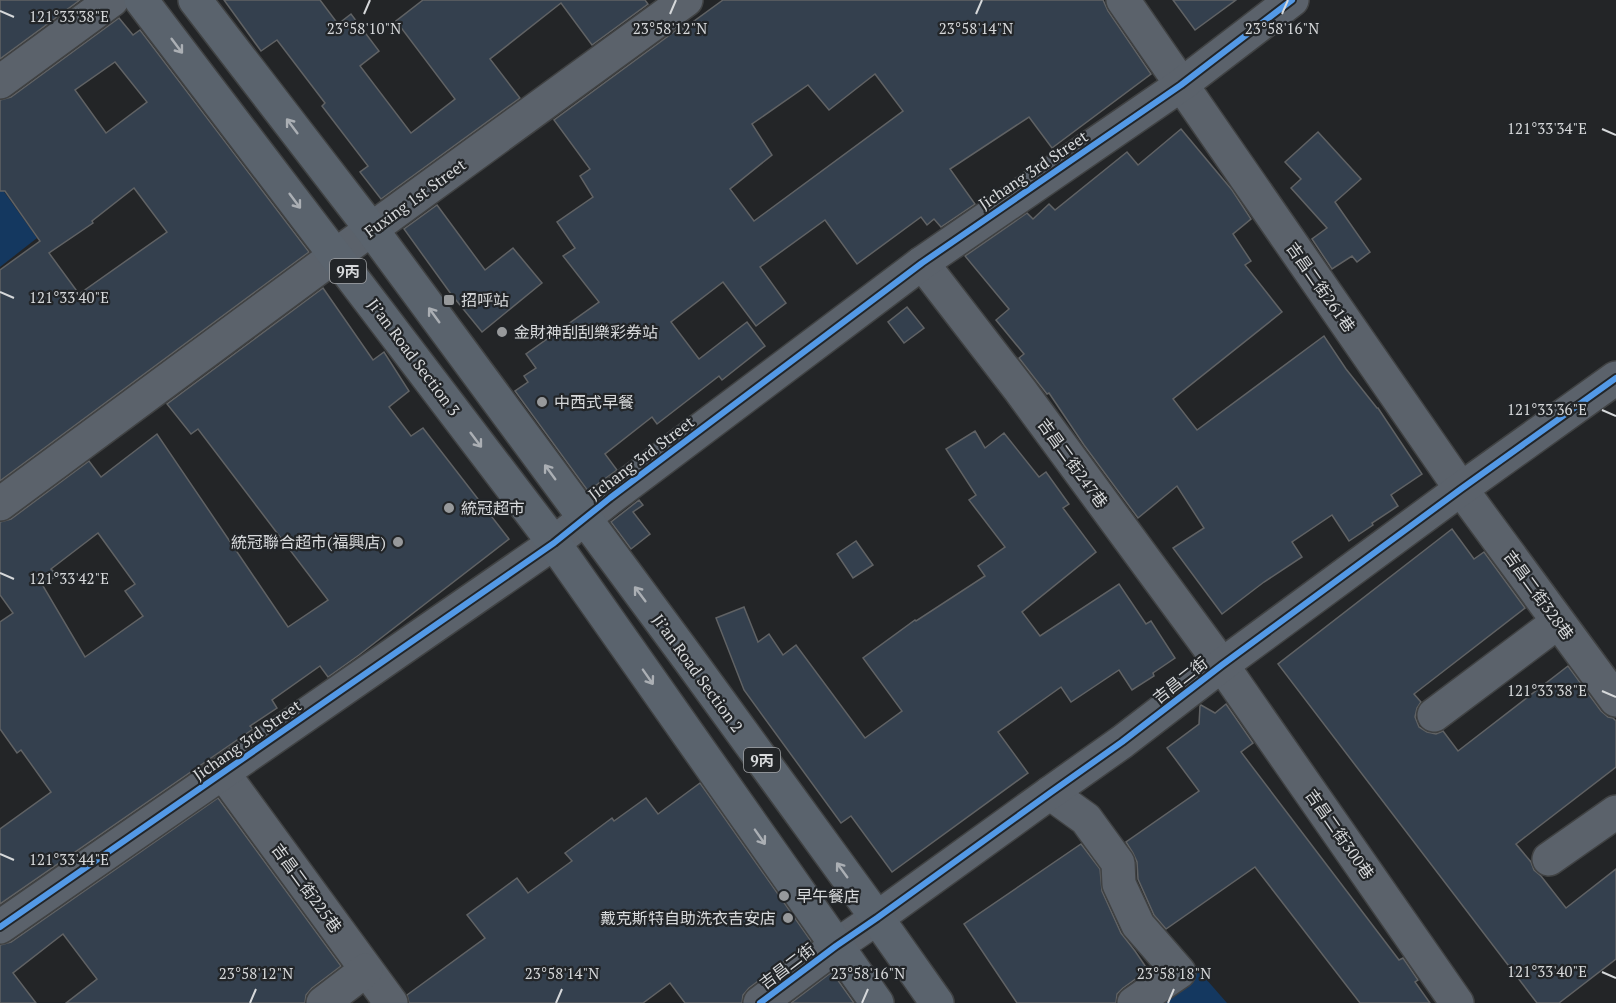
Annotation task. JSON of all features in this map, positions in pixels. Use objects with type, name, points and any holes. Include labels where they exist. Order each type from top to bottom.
[{"type":"main road","name":"Ji’an Road Section 3","points":[[141,0],[554,543]]},
{"type":"main road","name":"9丙","points":[[195,0],[372,230],[584,519]]},
{"type":"main road","name":"Ji’an Road Section 2","points":[[584,519],[878,918],[937,1003]]},
{"type":"main road","name":"9丙","points":[[554,543],[876,1003]]},
{"type":"street","points":[[0,82],[112,0]]},
{"type":"street","name":"Fuxing 1st Street","points":[[0,504],[686,0]]},
{"type":"street","name":"吉昌二街261巷","points":[[1123,0],[1461,489]]},
{"type":"street","name":"Jichang 3rd Street","points":[[0,927],[554,543],[922,263],[1181,85],[1292,0]]},
{"type":"street","name":"吉昌二街247巷","points":[[922,263],[1020,390],[1222,665]]},
{"type":"street","name":"吉昌二街","points":[[760,1003],[1122,742],[1222,665],[1616,378]]},
{"type":"street","name":"吉昌二街328巷","points":[[1461,489],[1616,700]]},
{"type":"street","points":[[1434,716],[1558,622]]},
{"type":"street","name":"吉昌二街300巷","points":[[1222,665],[1457,1003]]},
{"type":"street","name":"吉昌二街225巷","points":[[223,773],[391,1003]]},
{"type":"street","points":[[1050,793],[1086,819],[1118,863],[1119,884],[1138,925],[1179,972],[1134,1003]]},
{"type":"street","points":[[1550,859],[1616,812]]},
{"type":"street","points":[[323,1003],[366,970]]},
{"type":"shaded area","points":[[0,186],[37,238],[0,267]]},
{"type":"shaded area","points":[[1199,971],[1227,1003],[1153,1003]]},
{"type":"building","points":[[0,0],[80,0],[0,59]]},
{"type":"building","points":[[224,0],[320,0],[338,24],[351,14],[379,51],[360,66],[411,133],[455,99],[396,21],[423,0],[645,0],[648,4],[592,45],[561,3],[490,59],[520,98],[381,199],[360,172],[368,166],[322,106],[325,103],[277,40],[261,51]]},
{"type":"building","points":[[723,0],[1103,0],[1151,74],[1052,148],[1029,117],[950,169],[975,204],[941,227],[934,219],[927,225],[921,217],[857,264],[825,220],[760,267],[786,303],[756,326],[723,282],[671,322],[699,359],[747,322],[765,346],[722,380],[719,376],[657,424],[652,417],[605,454],[617,470],[588,491],[515,391],[528,382],[524,376],[536,368],[526,354],[599,302],[563,256],[575,248],[557,222],[593,197],[580,176],[590,169],[554,120],[682,26],[683,29]],"holes":[[[875,74],[903,111],[754,221],[730,189],[772,155],[752,124],[808,85],[829,110]]]},
{"type":"building","points":[[1173,0],[1236,0],[1195,30]]},
{"type":"building","points":[[119,18],[133,35],[140,30],[309,252],[0,481],[0,270],[40,241],[5,191],[0,191],[0,100],[11,97]],"holes":[[[115,62],[147,102],[106,133],[75,90]],[[134,188],[167,232],[79,294],[49,253],[93,223],[92,221]]]},
{"type":"building","points":[[1181,129],[1232,190],[1251,219],[1233,234],[1251,261],[1245,265],[1282,312],[1173,399],[1197,430],[1324,336],[1346,369],[1378,408],[1422,474],[1391,495],[1398,506],[1349,541],[1332,515],[1292,542],[1302,557],[1222,614],[1173,548],[1204,528],[1177,486],[1138,518],[1049,393],[1047,394],[1019,358],[1024,354],[996,320],[1009,309],[965,256],[1027,213],[1033,219],[1049,204],[1055,210],[1127,152],[1138,165]]},
{"type":"building","points":[[1318,132],[1361,179],[1335,202],[1370,252],[1357,262],[1352,256],[1332,269],[1312,239],[1327,228],[1291,188],[1301,179],[1285,162]]},
{"type":"building","points":[[437,205],[485,270],[513,248],[542,283],[482,332],[404,229]]},
{"type":"building","points":[[323,288],[373,360],[384,352],[409,391],[389,407],[411,436],[423,428],[509,539],[328,677],[320,666],[272,700],[277,708],[250,726],[253,729],[0,904],[0,829],[51,792],[21,750],[17,753],[0,729],[0,622],[13,613],[0,595],[0,522],[11,519],[89,461],[101,477],[157,434],[288,627],[328,600],[198,429],[191,434],[167,404]],"holes":[[[98,533],[135,584],[125,591],[143,616],[85,657],[43,586],[57,575],[51,569]]]},
{"type":"building","points":[[907,307],[924,328],[904,343],[888,322]]},
{"type":"building","points":[[975,431],[985,448],[1004,433],[1039,477],[1046,472],[1069,504],[1063,508],[1096,552],[1022,612],[1040,636],[1119,584],[1146,624],[1151,621],[1175,658],[1153,673],[1154,676],[1132,690],[1119,670],[1071,702],[1061,687],[998,732],[1028,773],[892,872],[851,816],[841,823],[744,690],[716,618],[744,607],[758,642],[769,634],[783,655],[796,645],[865,738],[902,711],[863,658],[915,620],[985,576],[978,566],[1005,547],[969,500],[976,495],[946,449]]},
{"type":"building","points":[[639,500],[643,505],[633,512],[650,534],[631,549],[611,522]]},
{"type":"building","points":[[1452,529],[1474,559],[1484,552],[1525,608],[1414,694],[1421,702],[1415,717],[1419,727],[1436,734],[1443,731],[1458,751],[1568,666],[1601,711],[1616,721],[1616,767],[1516,844],[1531,862],[1534,870],[1566,908],[1616,869],[1616,959],[1559,1003],[1537,1003],[1278,664]]},
{"type":"building","points":[[856,541],[873,565],[853,578],[837,554]]},
{"type":"building","points":[[1226,704],[1253,743],[1241,752],[1399,960],[1403,958],[1418,980],[1415,982],[1430,1003],[1360,1003],[1255,867],[1166,929],[1154,915],[1138,879],[1137,862],[1126,842],[1199,791],[1167,748],[1199,724],[1201,705],[1215,713]]},
{"type":"building","points":[[700,783],[811,941],[749,988],[743,995],[742,1003],[685,1003],[670,983],[643,1003],[409,1003],[407,995],[485,938],[467,915],[517,878],[528,893],[572,861],[565,853],[612,818],[614,821],[646,798],[658,814]]},
{"type":"building","points":[[218,798],[341,966],[312,988],[306,995],[305,1003],[66,1003],[97,979],[63,934],[13,973],[36,1003],[0,1003],[0,945],[11,942]]},
{"type":"building","points":[[1081,844],[1100,869],[1102,891],[1121,933],[1148,970],[1117,994],[1116,1003],[1017,1003],[964,924]]},
{"type":"building","points":[[832,972],[854,1003],[791,1003]]},
{"type":"cycle path","points":[[0,927],[554,543],[610,498],[922,263],[1181,85],[1292,0]]},
{"type":"cycle path","points":[[760,1003],[1122,742],[1222,665],[1616,378]]},
{"type":"place","name":"招呼站","points":[[449,300]]},
{"type":"place","name":"金財神刮刮樂彩券站","points":[[502,332]]},
{"type":"place","name":"中西式早餐","points":[[542,402]]},
{"type":"place","name":"統冠超市","points":[[449,508]]},
{"type":"place","name":"統冠聯合超市(福興店)","points":[[398,542]]},
{"type":"place","name":"早午餐店","points":[[784,896]]},
{"type":"place","name":"戴克斯特自助洗衣吉安店","points":[[788,918]]}]
